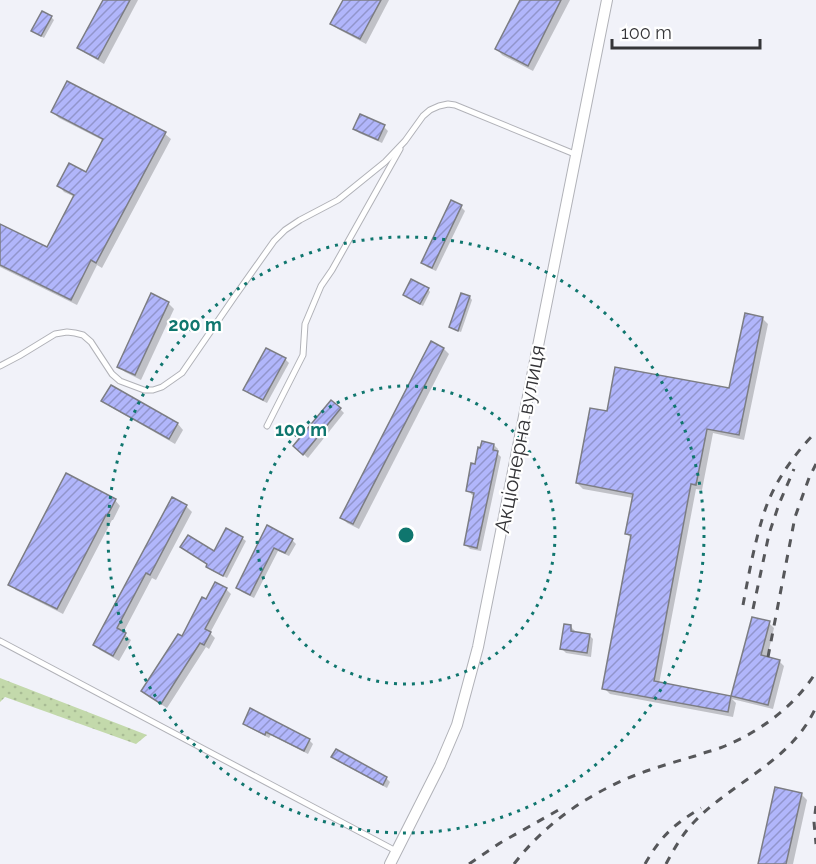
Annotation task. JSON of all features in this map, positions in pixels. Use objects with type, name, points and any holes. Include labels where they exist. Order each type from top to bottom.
[{"type":"street","name":"Акціонерна вулиця","points":[[390,864],[440,765],[457,725],[475,658],[607,0]]},
{"type":"lane","points":[[267,426],[303,355],[305,324],[321,286],[405,141],[423,116],[439,106],[455,105],[577,155]]},
{"type":"lane","points":[[0,366],[55,334],[68,332],[83,335],[91,342],[112,374],[120,381],[144,390],[162,387],[182,373],[274,241],[300,220],[338,200],[385,162],[405,141]]},
{"type":"lane","points":[[0,641],[396,851]]},
{"type":"green space","points":[[0,678],[147,735],[136,744],[5,697],[0,702]]},
{"type":"building","points":[[103,0],[130,0],[98,59],[77,48]]},
{"type":"building","points":[[343,0],[381,0],[360,39],[330,24]]},
{"type":"building","points":[[520,0],[561,0],[528,66],[495,49]]},
{"type":"building","points":[[42,11],[52,16],[41,36],[31,31]]},
{"type":"building","points":[[67,81],[166,132],[96,263],[91,260],[71,300],[0,265],[0,224],[47,247],[74,195],[57,186],[69,163],[86,172],[103,139],[51,112]]},
{"type":"building","points":[[360,114],[385,125],[378,140],[353,129]]},
{"type":"building","points":[[451,200],[462,205],[432,268],[421,263]]},
{"type":"building","points":[[411,279],[429,288],[420,304],[403,295]]},
{"type":"building","points":[[151,293],[169,302],[135,375],[117,367]]},
{"type":"building","points":[[461,293],[470,296],[458,331],[449,327]]},
{"type":"building","points":[[745,313],[763,317],[739,435],[707,429],[696,485],[691,484],[654,681],[731,696],[728,712],[602,689],[631,535],[625,534],[633,494],[576,483],[590,408],[607,411],[615,367],[729,388]]},
{"type":"building","points":[[431,341],[444,348],[353,524],[340,518]]},
{"type":"building","points":[[266,348],[286,358],[263,400],[243,390]]},
{"type":"building","points":[[111,385],[178,423],[169,439],[101,401]]},
{"type":"building","points":[[331,400],[341,408],[303,455],[293,446]]},
{"type":"building","points":[[482,441],[494,444],[493,450],[498,451],[477,548],[464,545],[474,493],[466,491],[471,463],[475,464],[478,447],[480,448]]},
{"type":"building","points":[[66,473],[116,499],[57,609],[8,585]]},
{"type":"building","points":[[172,497],[187,505],[150,575],[146,573],[117,628],[126,633],[113,656],[93,645]]},
{"type":"building","points":[[267,525],[293,539],[285,553],[274,548],[250,595],[236,588]]},
{"type":"building","points":[[226,528],[243,537],[223,576],[206,567],[207,564],[180,547],[188,535],[214,551]]},
{"type":"building","points":[[215,582],[227,588],[205,629],[211,632],[204,645],[200,643],[161,704],[141,691],[178,634],[182,636],[202,597],[206,599]]},
{"type":"building","points":[[752,617],[770,621],[761,655],[780,660],[768,705],[731,696]]},
{"type":"building","points":[[564,624],[571,625],[571,631],[590,634],[587,653],[560,649]]},
{"type":"building","points":[[250,708],[310,739],[304,751],[266,732],[265,735],[243,724]]},
{"type":"building","points":[[336,749],[387,777],[383,785],[331,757]]},
{"type":"building","points":[[775,787],[802,793],[786,864],[758,864]]},
{"type":"railway","points":[[743,605],[755,545],[769,499],[786,468],[816,432]]},
{"type":"railway","points":[[768,657],[795,517],[816,464]]},
{"type":"railway","points":[[753,609],[769,534],[794,469]]},
{"type":"railway","points":[[514,864],[546,829],[571,809],[599,792],[643,772],[725,746],[752,733],[788,706],[816,672]]},
{"type":"railway","points":[[666,864],[695,821],[792,742],[806,726],[816,707]]},
{"type":"railway","points":[[816,806],[814,822],[816,844]]},
{"type":"railway","points":[[469,864],[500,843],[562,808]]},
{"type":"railway","points":[[645,864],[668,832],[701,808]]}]
